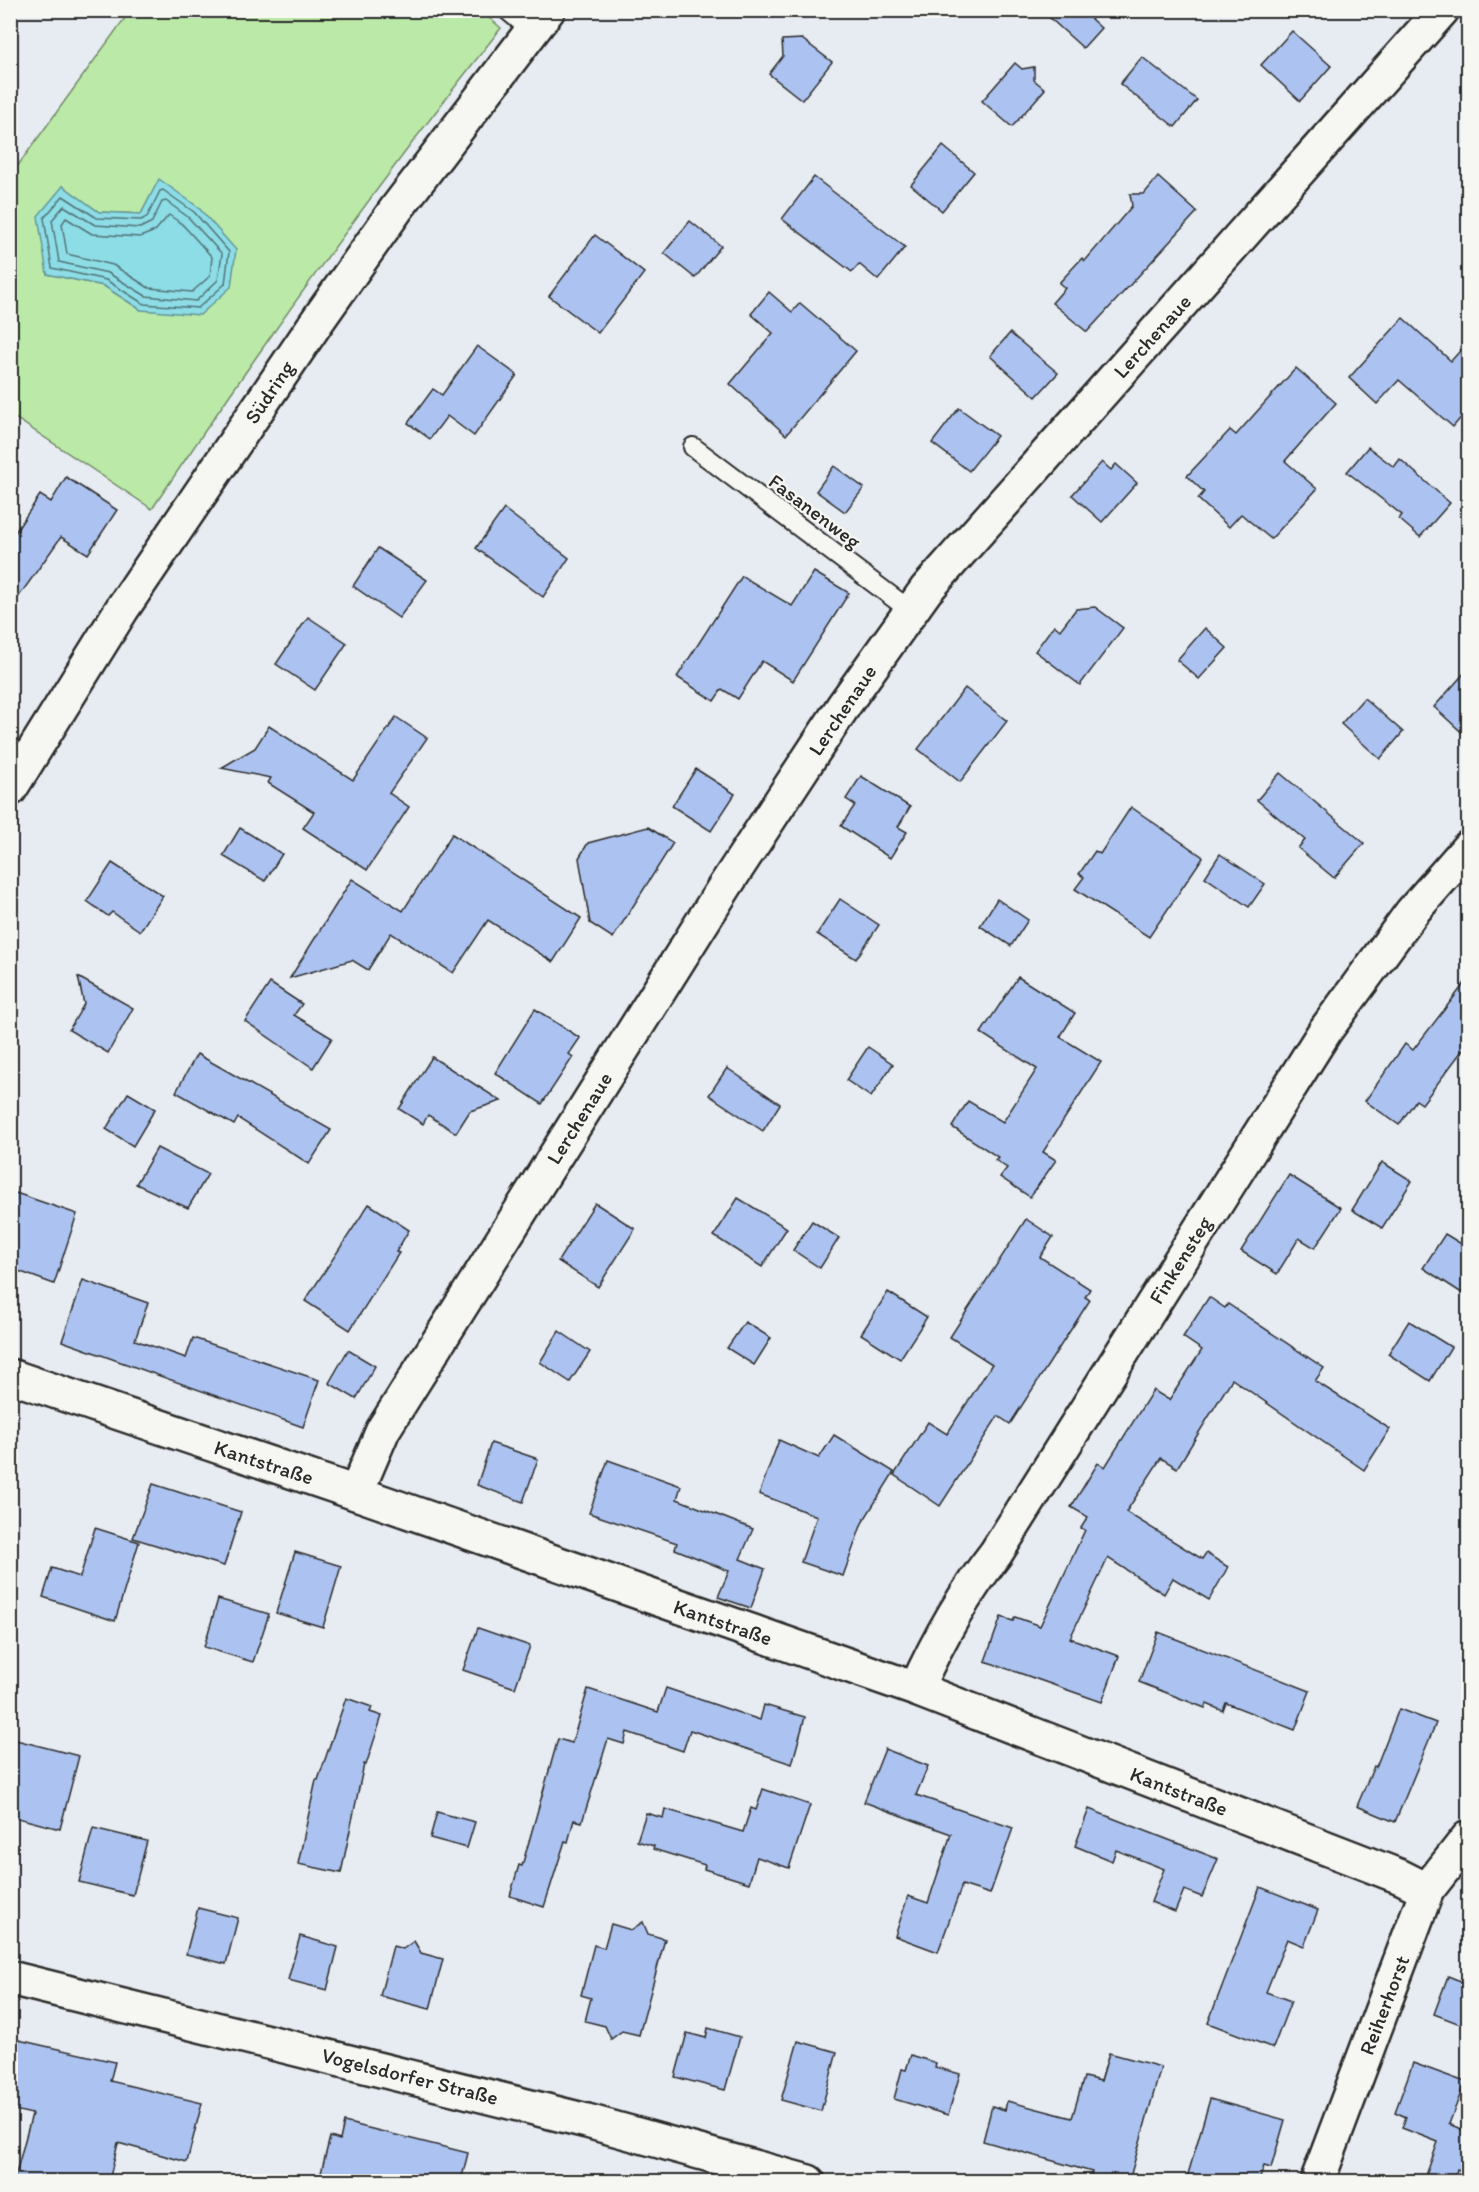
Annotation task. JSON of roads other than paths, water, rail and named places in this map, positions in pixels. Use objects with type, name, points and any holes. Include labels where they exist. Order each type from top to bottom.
[{"type":"street","name":"Lerchenaue","points":[[356,1493],[383,1430],[627,1041],[844,705],[926,590],[1442,10]]},
{"type":"street","name":"Südring","points":[[10,789],[122,609],[318,320],[529,17]]},
{"type":"street","name":"Finkensteg","points":[[916,1689],[931,1655],[968,1588],[996,1553],[1325,1031],[1412,912],[1468,848]]},
{"type":"street","name":"Kantstraße","points":[[10,1376],[356,1493],[916,1689],[1401,1877],[1427,1890]]},
{"type":"street","name":"Reiherhorst","points":[[1317,2181],[1427,1890],[1468,1838]]},
{"type":"street","name":"Vogelsdorfer Straße","points":[[10,1978],[586,2121],[808,2181]]},
{"type":"lane","name":"Fasanenweg","points":[[693,447],[911,611]]},
{"type":"water","points":[[159,179],[198,207],[236,250],[231,287],[200,315],[141,310],[104,286],[47,274],[38,216],[63,186],[99,212],[141,214]]}]
